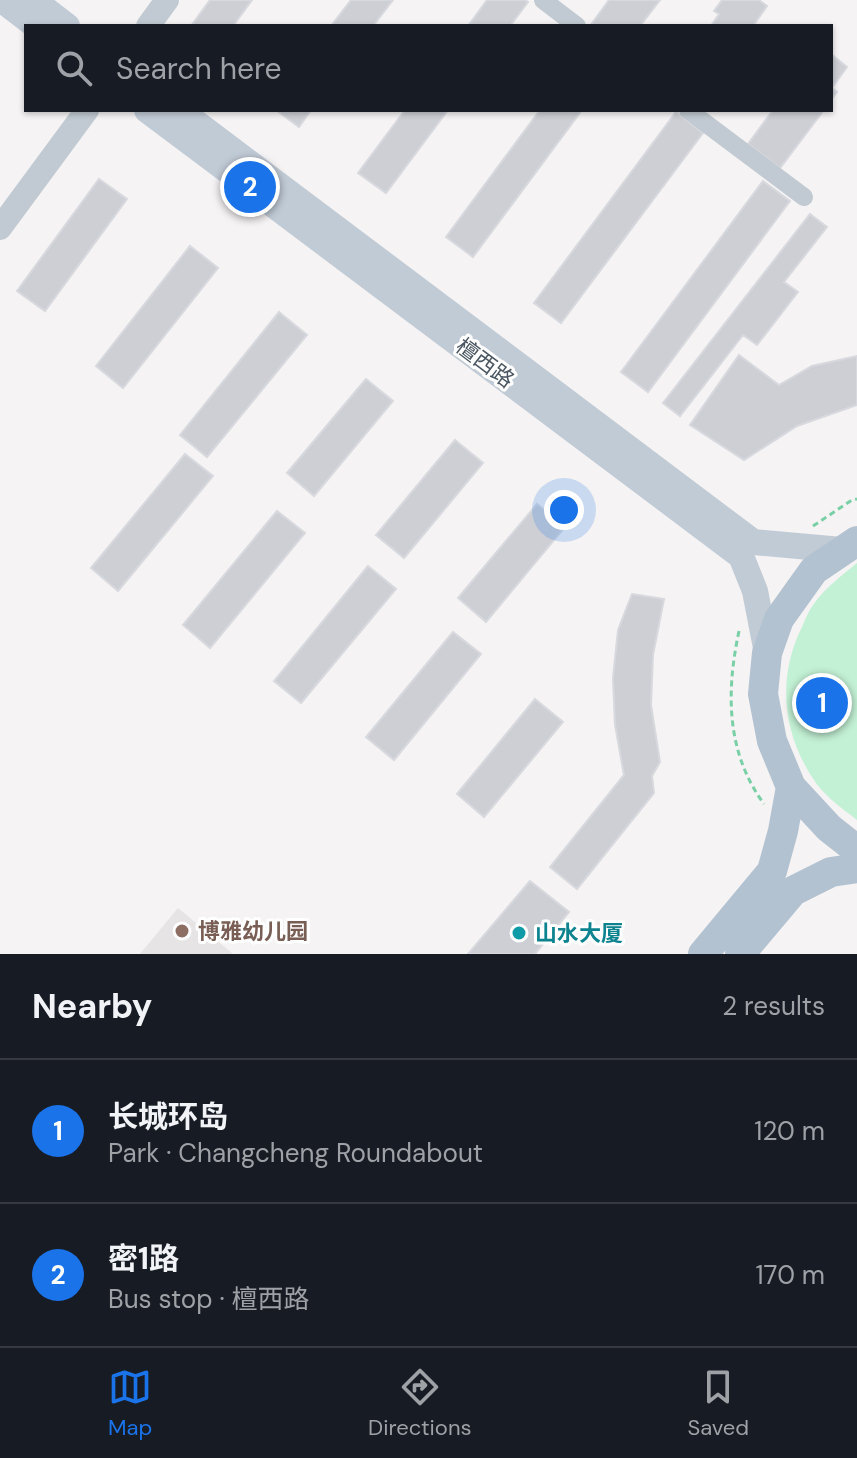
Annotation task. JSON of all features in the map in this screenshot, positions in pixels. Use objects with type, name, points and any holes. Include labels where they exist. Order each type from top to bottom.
[{"type":"main road","points":[[2,0],[33,24]]},
{"type":"main road","points":[[33,0],[64,24]]},
{"type":"main road","name":"檀西路","points":[[150,112],[741,556],[755,591],[767,653]]},
{"type":"main road","name":"檀西路","points":[[182,112],[753,542],[849,546]]},
{"type":"main road","points":[[849,546],[814,570],[779,619],[767,653],[763,694],[772,741],[791,787],[829,828],[857,850]]},
{"type":"main road","points":[[703,954],[772,871],[791,787]]},
{"type":"main road","points":[[740,954],[793,891],[831,872],[857,868]]},
{"type":"street","points":[[149,24],[167,0]]},
{"type":"street","points":[[543,0],[574,24]]},
{"type":"street","points":[[0,228],[86,112]]},
{"type":"street","points":[[691,112],[804,197]]},
{"type":"shaded area","name":"博雅幼儿园","points":[[178,908],[233,954],[140,954]]},
{"type":"green space","points":[[857,563],[857,820],[825,794],[805,765],[790,727],[786,687],[794,647],[810,610],[828,588]]},
{"type":"building","points":[[210,0],[252,0],[234,24],[192,24]]},
{"type":"building","points":[[351,0],[393,0],[375,24],[333,24]]},
{"type":"building","points":[[487,0],[528,2],[512,24],[469,24]]},
{"type":"building","points":[[609,0],[660,0],[642,24],[591,24]]},
{"type":"building","points":[[722,0],[759,0],[767,6],[754,24],[712,24],[719,14],[714,11]]},
{"type":"building","points":[[833,56],[847,67],[833,87]]},
{"type":"building","points":[[279,112],[310,112],[299,127]]},
{"type":"building","points":[[404,112],[447,112],[386,193],[358,173]]},
{"type":"building","points":[[539,112],[581,112],[473,257],[446,237]]},
{"type":"building","points":[[676,112],[703,133],[561,323],[534,303]]},
{"type":"building","points":[[772,112],[822,112],[780,168],[748,144]]},
{"type":"building","points":[[99,179],[127,199],[45,311],[17,291]]},
{"type":"building","points":[[763,181],[790,201],[648,392],[621,372]]},
{"type":"building","points":[[810,214],[827,227],[784,282],[798,292],[757,345],[743,335],[680,416],[663,403]]},
{"type":"building","points":[[190,246],[218,268],[123,388],[96,366]]},
{"type":"building","points":[[279,312],[307,335],[207,457],[180,435]]},
{"type":"building","points":[[739,355],[779,385],[812,366],[857,356],[857,405],[797,426],[744,460],[690,425]]},
{"type":"building","points":[[366,379],[393,401],[314,496],[287,473]]},
{"type":"building","points":[[455,440],[483,463],[404,558],[376,535]]},
{"type":"building","points":[[185,454],[213,476],[118,591],[91,568]]},
{"type":"building","points":[[537,504],[565,527],[486,622],[458,598]]},
{"type":"building","points":[[277,511],[305,533],[210,648],[183,625]]},
{"type":"building","points":[[368,566],[396,589],[301,703],[274,681]]},
{"type":"building","points":[[632,594],[664,599],[653,655],[651,705],[660,762],[652,776],[654,793],[577,889],[550,867],[624,775],[615,725],[613,678],[618,630]]},
{"type":"building","points":[[453,632],[481,654],[394,760],[366,737]]},
{"type":"building","points":[[535,699],[563,722],[484,817],[457,794]]},
{"type":"building","name":"山水大厦","points":[[530,881],[569,912],[535,954],[468,954]]},
{"type":"place","name":"密1路","points":[[250,187]]},
{"type":"place","name":"长城环岛","points":[[822,703]]},
{"type":"place","name":"博雅幼儿园","points":[[182,931]]},
{"type":"place","name":"山水大厦","points":[[519,933]]}]
